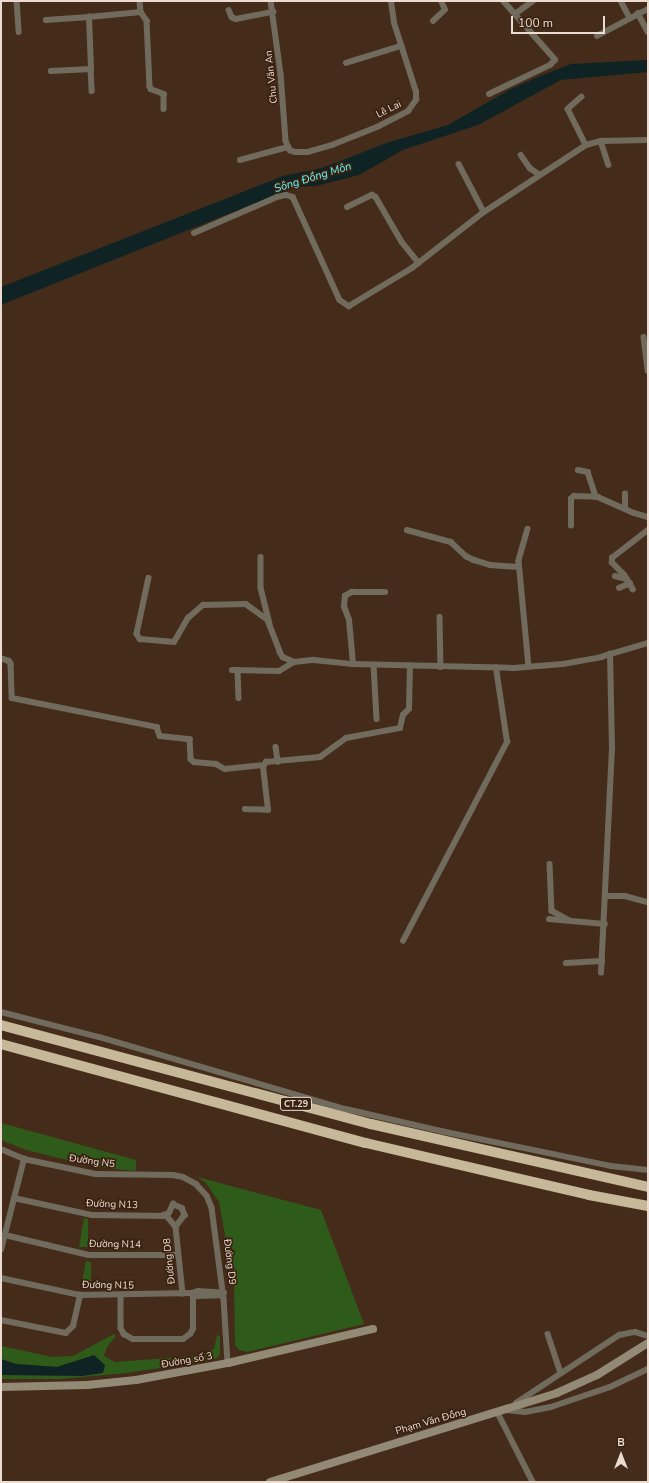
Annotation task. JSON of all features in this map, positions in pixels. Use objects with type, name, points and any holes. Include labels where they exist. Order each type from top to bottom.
[{"type":"highway","name":"CT.29","points":[[1,1025],[371,1124],[592,1176],[648,1187]]},
{"type":"highway","name":"CT.29","points":[[1,1044],[366,1143],[589,1195],[648,1206]]},
{"type":"highway","points":[[592,1176],[648,1181]]},
{"type":"highway","points":[[589,1195],[648,1212]]},
{"type":"main road","name":"Đường số 3","points":[[1,1387],[87,1385],[136,1380],[228,1363],[373,1329]]},
{"type":"main road","name":"Phạm Văn Đồng","points":[[270,1482],[502,1412],[557,1393],[597,1375],[648,1343]]},
{"type":"street","points":[[17,1],[19,32]]},
{"type":"street","points":[[140,1],[141,12],[147,21],[150,86],[151,89],[164,94],[164,109]]},
{"type":"street","name":"Chu Văn An","points":[[272,1],[289,148]]},
{"type":"street","name":"Lê Lai","points":[[240,160],[289,148],[308,152],[332,145],[408,111],[416,100],[416,92],[401,46],[392,13],[391,1]]},
{"type":"street","points":[[432,21],[445,10],[441,1]]},
{"type":"street","points":[[488,94],[554,63],[554,56],[503,1]]},
{"type":"street","points":[[515,14],[533,1]]},
{"type":"street","points":[[621,1],[630,18]]},
{"type":"street","points":[[597,36],[648,9]]},
{"type":"street","points":[[230,10],[232,17],[236,19],[273,12]]},
{"type":"street","points":[[46,20],[141,12]]},
{"type":"street","points":[[638,14],[648,32]]},
{"type":"street","points":[[89,17],[92,91]]},
{"type":"street","points":[[346,63],[401,46]]},
{"type":"street","points":[[51,71],[91,69]]},
{"type":"street","points":[[582,97],[568,109],[586,145]]},
{"type":"street","points":[[601,140],[609,166]]},
{"type":"street","points":[[194,233],[277,198],[286,195],[293,198],[340,300],[346,306],[365,298],[418,264],[484,212],[539,174],[586,145],[601,140],[648,140]]},
{"type":"street","points":[[520,155],[530,168],[539,174]]},
{"type":"street","points":[[459,164],[484,212]]},
{"type":"street","points":[[347,206],[372,195],[376,197],[402,242],[418,264]]},
{"type":"street","points":[[644,338],[648,372]]},
{"type":"street","points":[[578,470],[588,472],[590,475],[596,497]]},
{"type":"street","points":[[625,494],[625,509]]},
{"type":"street","points":[[571,526],[572,497],[596,497],[648,517]]},
{"type":"street","points":[[528,528],[520,549],[519,568],[529,667]]},
{"type":"street","points":[[407,530],[451,542],[461,553],[474,560],[490,565],[519,568]]},
{"type":"street","points":[[633,590],[628,581],[615,567],[612,558],[648,530]]},
{"type":"street","points":[[261,557],[261,588],[270,624],[283,657],[294,662]]},
{"type":"street","points":[[615,576],[628,581]]},
{"type":"street","points":[[149,578],[137,634],[142,640],[174,642],[188,618],[203,606],[209,604],[246,604],[270,624]]},
{"type":"street","points":[[619,588],[628,581]]},
{"type":"street","points":[[353,664],[349,620],[344,607],[345,596],[352,592],[385,592]]},
{"type":"street","points":[[440,617],[441,667]]},
{"type":"street","points":[[239,698],[235,670],[279,671],[294,662],[314,660],[374,665],[496,668],[529,667],[563,664],[610,654],[648,643]]},
{"type":"street","points":[[601,973],[605,924],[612,749],[610,654]]},
{"type":"street","points":[[1,658],[9,661],[11,664],[12,698],[156,727],[160,736],[190,739],[192,761],[218,766],[225,769],[264,765],[266,762],[320,757],[346,738],[400,728],[403,715],[409,709],[410,666]]},
{"type":"street","points":[[374,665],[377,719]]},
{"type":"street","points":[[403,941],[507,742],[508,733],[496,668]]},
{"type":"street","points":[[276,747],[278,762]]},
{"type":"street","points":[[245,809],[268,809],[264,765]]},
{"type":"street","points":[[550,864],[552,911],[569,920]]},
{"type":"street","points":[[606,896],[625,896],[648,902]]},
{"type":"street","points":[[549,919],[605,924]]},
{"type":"street","points":[[566,963],[602,961]]},
{"type":"street","points":[[1,1012],[99,1037],[346,1109],[441,1131],[611,1166],[648,1170]]},
{"type":"street","name":"Đường N5","points":[[1,1149],[24,1159],[96,1174],[183,1177]]},
{"type":"street","points":[[1,1250],[24,1159]]},
{"type":"street","name":"Đường D9","points":[[183,1177],[196,1184],[211,1204],[224,1292],[228,1363]]},
{"type":"street","name":"Đường N13","points":[[14,1198],[92,1214],[163,1215]]},
{"type":"street","points":[[174,1204],[182,1208],[185,1216],[176,1228],[172,1219],[163,1215],[169,1213],[174,1204]]},
{"type":"street","name":"Đường D8","points":[[176,1228],[183,1294]]},
{"type":"street","name":"Đường N14","points":[[5,1235],[89,1255],[178,1255]]},
{"type":"street","name":"Đường N15","points":[[1,1278],[80,1295],[121,1296],[193,1294],[198,1291],[224,1292]]},
{"type":"street","points":[[121,1296],[121,1328],[124,1334],[133,1339],[183,1339],[190,1334],[194,1322],[193,1294]]},
{"type":"street","points":[[1,1320],[66,1333],[73,1326],[80,1295]]},
{"type":"street","points":[[502,1412],[619,1335],[635,1332],[648,1336]]},
{"type":"street","points":[[548,1334],[561,1373]]},
{"type":"street","points":[[502,1412],[525,1412],[551,1407],[610,1387],[648,1369]]},
{"type":"street","points":[[502,1412],[533,1482]]},
{"type":"green space","points":[[1,1123],[136,1160],[136,1171],[96,1167],[26,1150],[1,1140]]},
{"type":"green space","points":[[197,1177],[321,1210],[364,1324],[247,1352],[239,1350],[235,1345],[234,1284],[219,1202],[206,1183]]},
{"type":"green space","points":[[84,1218],[88,1219],[88,1247],[79,1247]]},
{"type":"green space","points":[[86,1261],[91,1262],[91,1288],[81,1287]]},
{"type":"green space","points":[[114,1334],[116,1336],[107,1347],[104,1356],[115,1362],[195,1356],[214,1349],[217,1335],[220,1336],[220,1354],[217,1358],[201,1362],[126,1373],[60,1379],[1,1379],[1,1375],[91,1373],[89,1358],[57,1367],[16,1364],[1,1359],[1,1346],[52,1357],[73,1356]]},
{"type":"water","name":"Sông Đồng Môn","points":[[648,60],[648,72],[561,80],[478,125],[403,150],[359,175],[316,186],[296,187],[1,305],[1,287],[283,176],[322,168],[389,142],[448,125],[509,90],[571,64]]},
{"type":"water","points":[[94,1355],[105,1365],[103,1373],[82,1376],[1,1375],[1,1359],[16,1364],[57,1367]]}]
